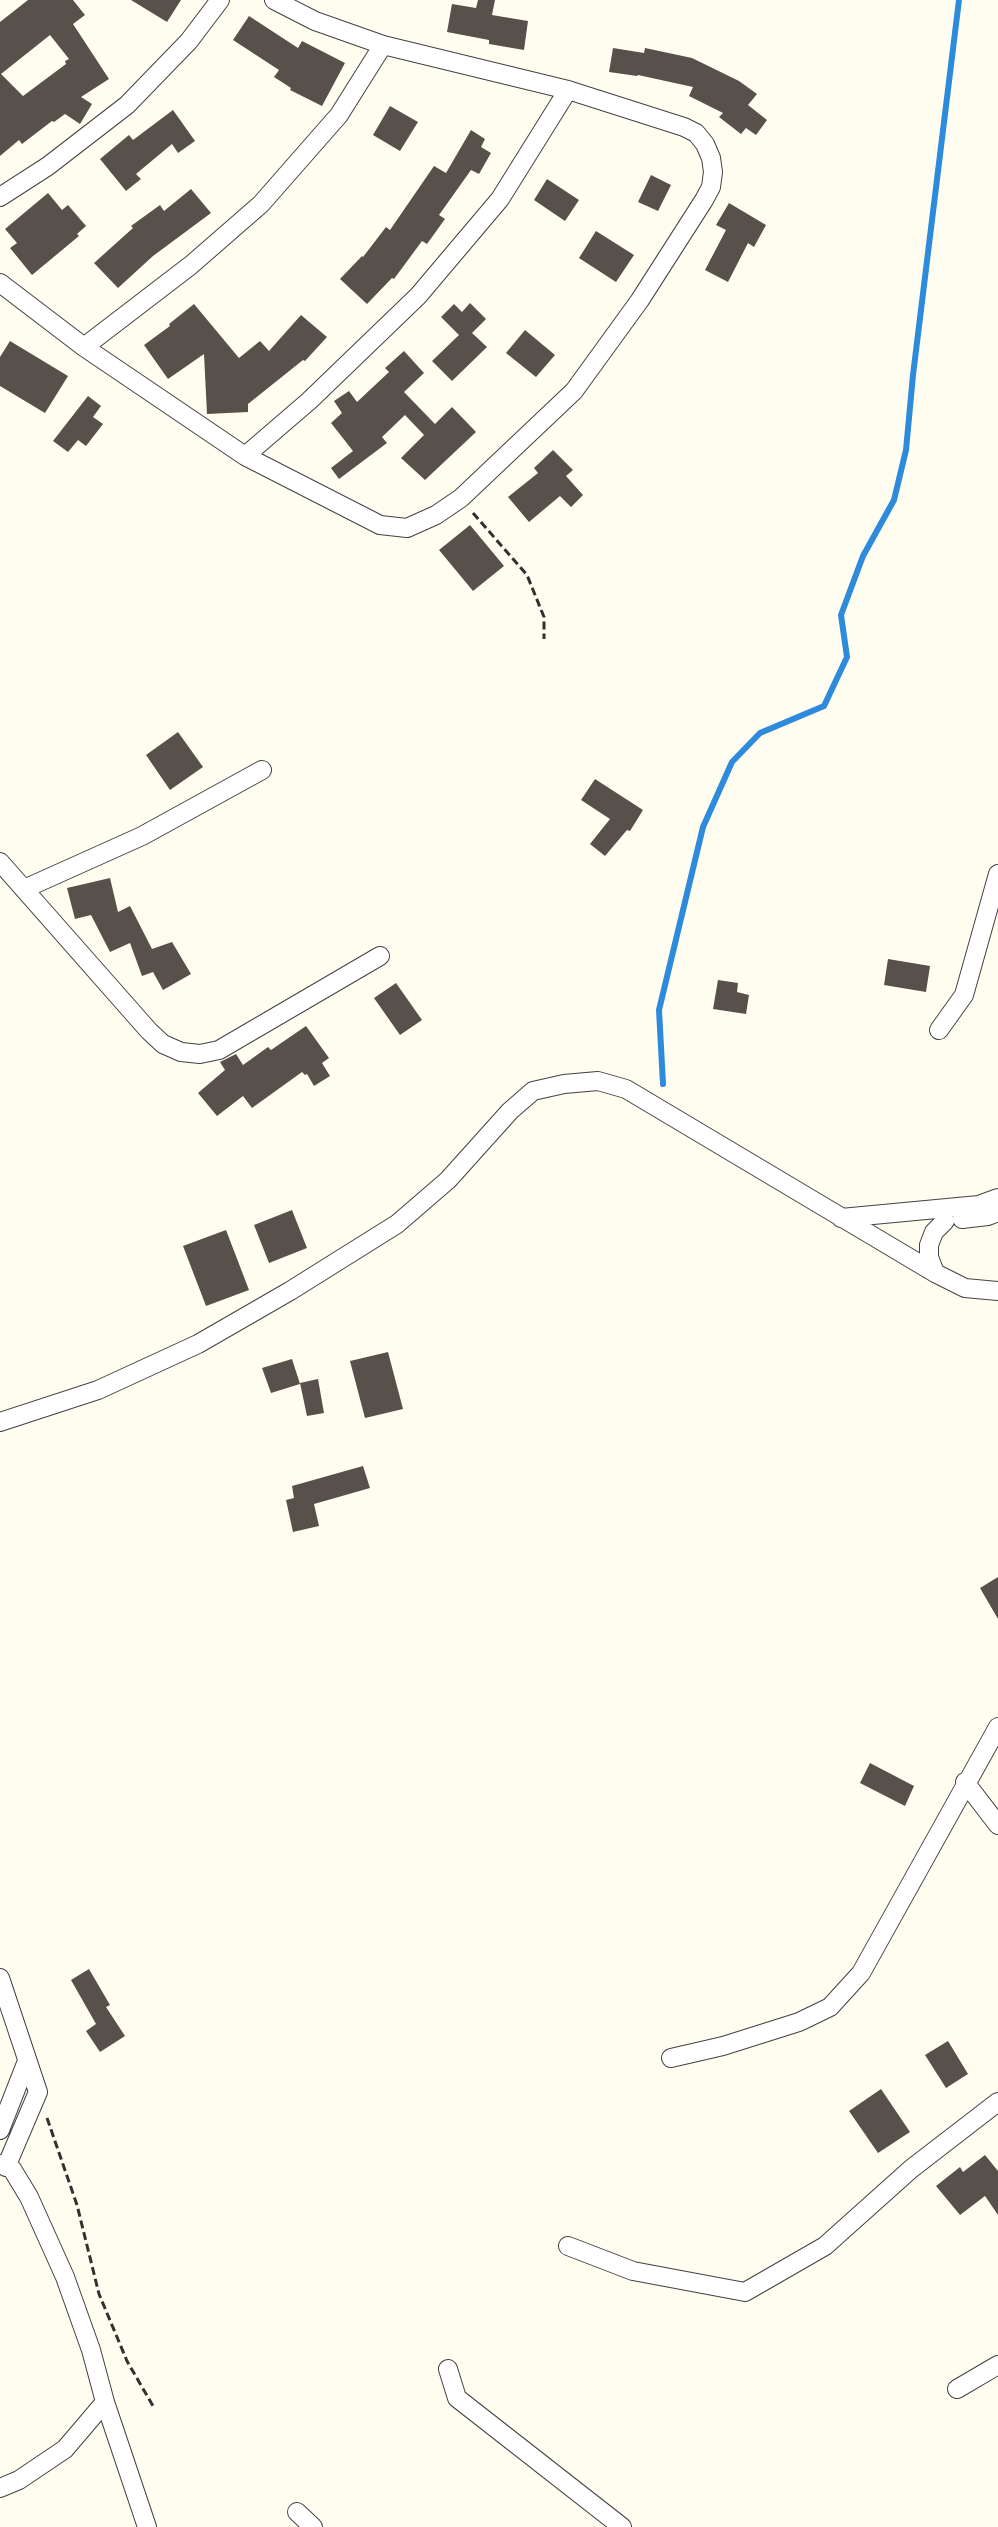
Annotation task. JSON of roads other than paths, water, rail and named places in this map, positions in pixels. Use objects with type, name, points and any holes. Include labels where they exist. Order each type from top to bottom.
[{"type":"street","points":[[0,197],[48,166],[127,105],[189,41],[220,0]]},
{"type":"street","points":[[0,283],[84,347],[245,456],[380,525],[407,528],[436,515],[461,498],[574,391],[640,300],[711,187],[713,172],[705,144],[696,133],[684,127],[568,90],[383,45],[315,21],[274,0]]},
{"type":"street","points":[[84,347],[191,265],[261,204],[339,115],[383,45]]},
{"type":"street","points":[[245,456],[309,401],[418,296],[500,199],[568,90]]},
{"type":"street","points":[[24,889],[142,836],[262,770]]},
{"type":"street","points":[[0,862],[149,1031],[163,1044],[181,1052],[200,1054],[219,1050],[380,956]]},
{"type":"street","points":[[939,1030],[964,995],[998,874]]},
{"type":"street","points":[[0,1422],[98,1390],[198,1344],[290,1291],[397,1224],[448,1180],[510,1111],[533,1091],[564,1084],[598,1081],[626,1089],[935,1273],[965,1288],[998,1291]]},
{"type":"street","points":[[841,1218],[979,1205],[998,1198]]},
{"type":"street","points":[[872,1237],[894,1222],[945,1221],[998,1212]]},
{"type":"street","points":[[935,1273],[929,1257],[929,1245],[934,1232],[945,1221]]},
{"type":"street","points":[[671,2058],[723,2046],[799,2022],[830,2007],[861,1973],[998,1727]]},
{"type":"street","points":[[965,1782],[998,1825]]},
{"type":"street","points":[[0,1978],[38,2092],[3,2165],[12,2169],[29,2197],[65,2277],[147,2527]]},
{"type":"street","points":[[0,2130],[27,2061]]},
{"type":"street","points":[[568,2246],[633,2271],[745,2292],[825,2246],[911,2169],[998,2102]]},
{"type":"street","points":[[957,2389],[998,2365]]},
{"type":"street","points":[[448,2369],[457,2398],[622,2527]]},
{"type":"street","points":[[0,2488],[19,2480],[65,2449],[105,2402]]},
{"type":"street","points":[[297,2512],[313,2527]]},
{"type":"waterway","points":[[663,1084],[659,1010],[703,827],[732,762],[760,733],[824,706],[847,657],[841,615],[863,556],[894,500],[906,450],[959,0]]}]
